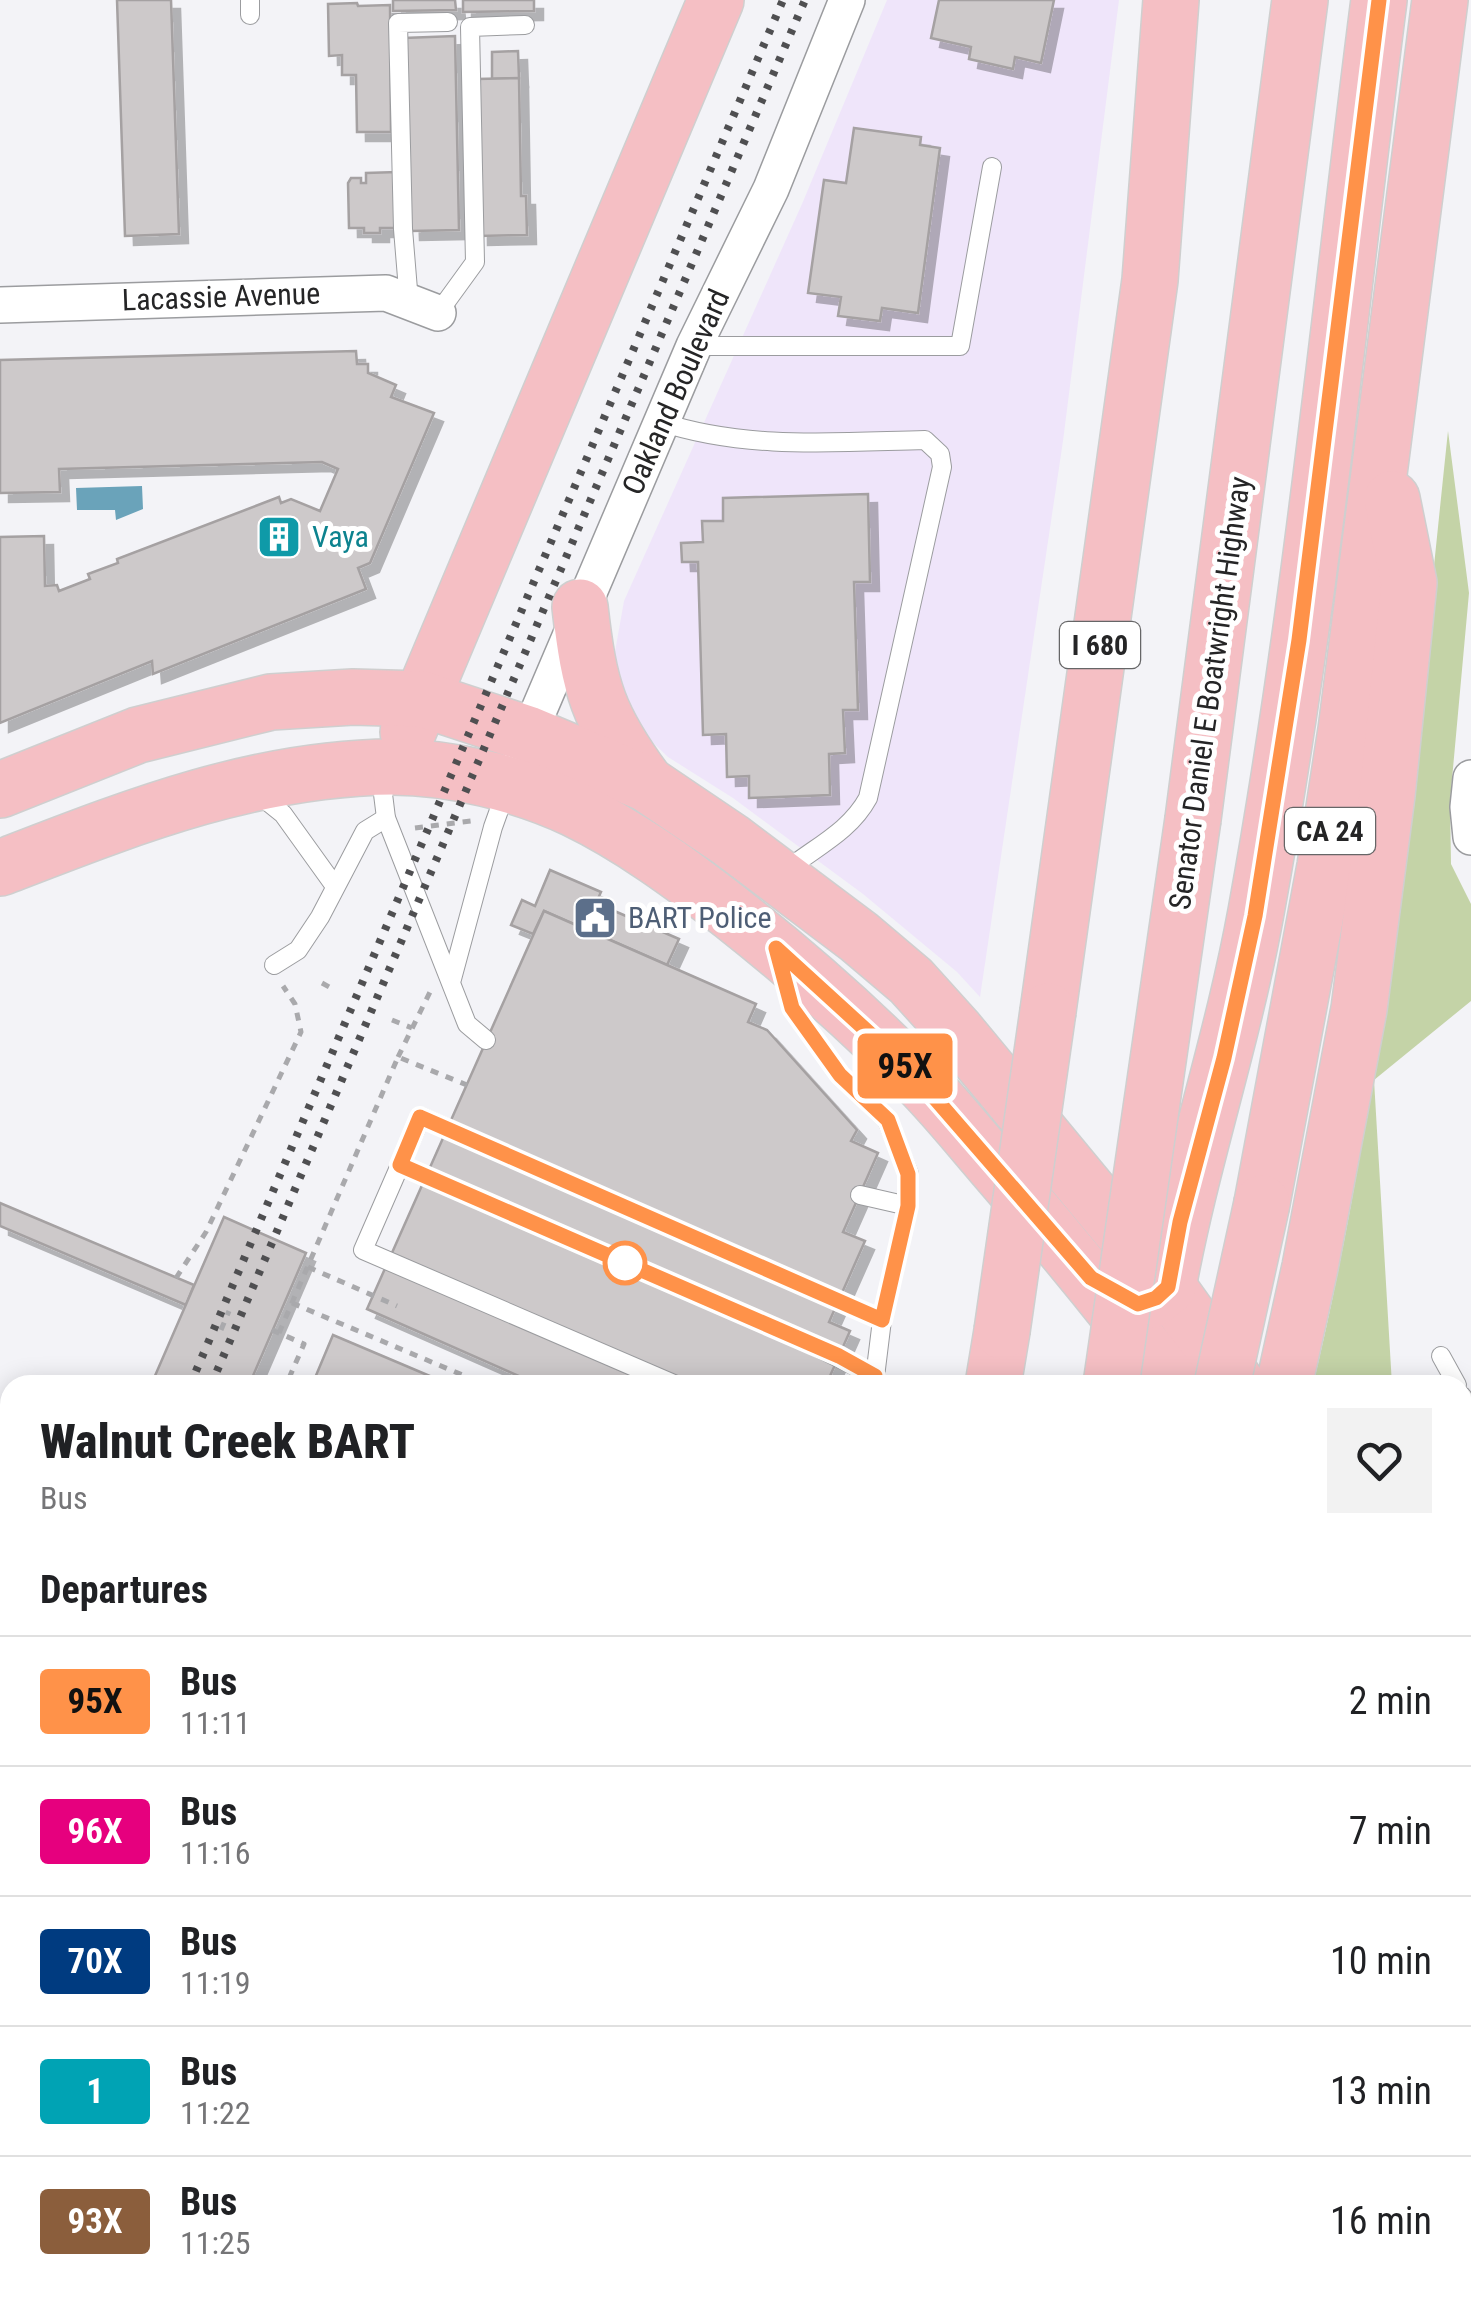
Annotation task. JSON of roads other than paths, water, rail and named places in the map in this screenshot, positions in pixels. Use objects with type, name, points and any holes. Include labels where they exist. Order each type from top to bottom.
[{"type":"highway","points":[[390,792],[422,698],[716,0]]},
{"type":"highway","name":"I 680","points":[[995,1375],[1150,280],[1171,0]]},
{"type":"highway","points":[[1150,280],[1209,0]]},
{"type":"highway","name":"Senator Daniel E Boatwright Highway","points":[[1112,1375],[1193,820],[1300,0]]},
{"type":"highway","points":[[1091,1278],[1138,1304],[1156,1298],[1168,1287],[1180,1222],[1241,987],[1299,640],[1378,0]]},
{"type":"highway","name":"CA 24","points":[[1224,1375],[1262,1202],[1325,866],[1383,457],[1440,0]]},
{"type":"highway","points":[[1286,1375],[1359,1008],[1409,583],[1383,457]]},
{"type":"highway","points":[[580,607],[592,688],[622,750],[647,784]]},
{"type":"highway","points":[[0,790],[138,736],[270,702],[422,698],[528,734],[647,784],[779,877],[911,981],[1168,1287],[1231,1375]]},
{"type":"highway","points":[[0,868],[152,810],[245,784],[330,772],[390,792],[574,809],[702,890],[776,948],[914,1074],[1091,1278],[1165,1375]]},
{"type":"street","name":"Oakland Boulevard","points":[[490,803],[528,734],[694,346],[770,189],[847,0]]},
{"type":"street","name":"Lacassie Avenue","points":[[0,304],[386,293],[423,308]]},
{"type":"street","points":[[1471,778],[1471,837]]},
{"type":"lane","points":[[448,22],[398,24],[404,230],[423,308],[475,262],[470,27],[524,25]]},
{"type":"lane","points":[[694,346],[960,346],[992,166]]},
{"type":"lane","points":[[661,422],[689,432],[774,444],[925,440],[940,454],[942,468],[868,798],[858,817],[846,828],[779,877]]},
{"type":"lane","points":[[245,784],[283,814],[334,885]]},
{"type":"lane","points":[[274,965],[298,950],[390,792]]},
{"type":"lane","points":[[390,792],[467,1024],[486,1040]]},
{"type":"lane","points":[[452,980],[493,827],[490,803]]},
{"type":"lane","points":[[776,948],[792,1008],[840,1075],[888,1120],[908,1174],[908,1206],[882,1320],[876,1375]]},
{"type":"lane","points":[[653,1375],[362,1250],[420,1117],[882,1320]]},
{"type":"lane","points":[[400,1165],[805,1341],[864,1375]]},
{"type":"lane","points":[[860,1196],[908,1206]]},
{"type":"lane","points":[[1441,1356],[1451,1375]]},
{"type":"water","points":[[142,486],[143,509],[116,520],[115,510],[77,510],[76,488]]},
{"type":"railway","points":[[194,1375],[783,0]]},
{"type":"railway","points":[[215,1375],[805,0]]},
{"type":"place","name":"Vaya","points":[[279,537]]},
{"type":"place","name":"BART Police","points":[[595,918]]}]
